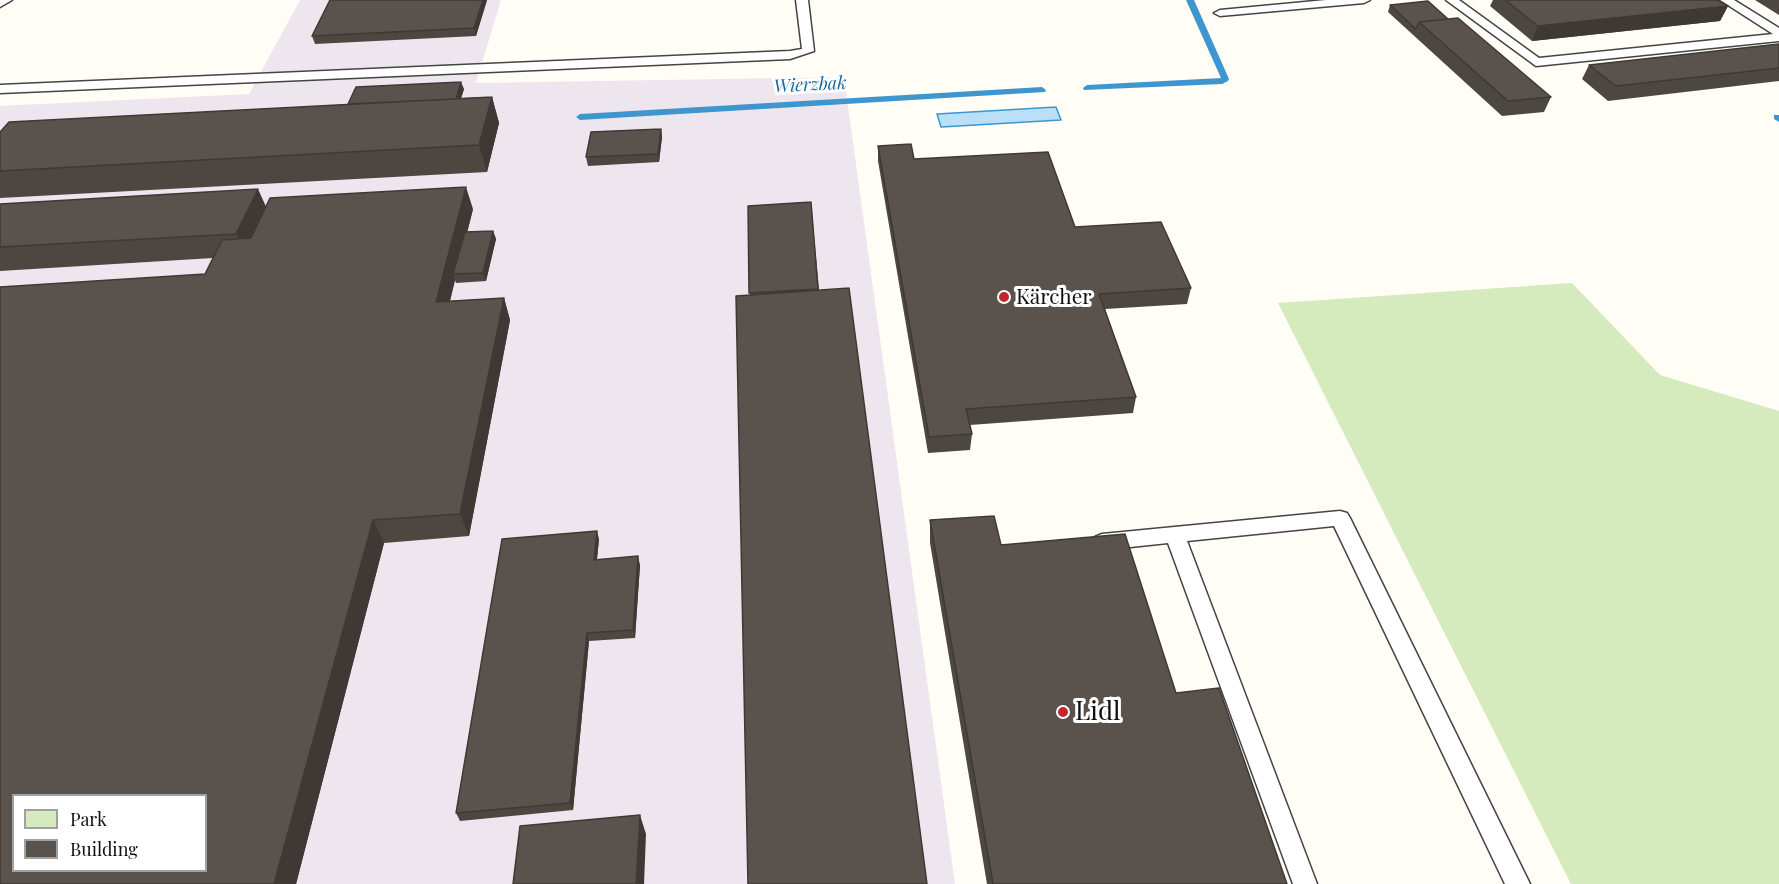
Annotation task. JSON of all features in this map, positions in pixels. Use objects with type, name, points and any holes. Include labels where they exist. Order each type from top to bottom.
[{"type":"lane","points":[[0,4],[6,0]]},
{"type":"lane","points":[[0,89],[790,55],[808,51],[802,0]]},
{"type":"lane","points":[[1220,13],[1364,0]]},
{"type":"lane","points":[[1452,0],[1536,62],[1779,35]]},
{"type":"lane","points":[[1726,0],[1779,35]]},
{"type":"lane","points":[[1082,543],[1340,519],[1518,884]]},
{"type":"lane","points":[[1174,535],[1305,884]]},
{"type":"shaded area","points":[[300,0],[501,0],[476,83],[844,77],[955,884],[0,884],[0,106],[249,94]]},
{"type":"green space","points":[[1572,283],[1660,375],[1779,411],[1779,884],[1571,884],[1278,303]]},
{"type":"water","points":[[1056,107],[1061,120],[941,127],[937,114]]},
{"type":"building","points":[[330,0],[483,0],[474,28],[312,36]]},
{"type":"building","points":[[1505,0],[1718,0],[1728,6],[1538,26]]},
{"type":"building","points":[[1428,1],[1448,19],[1419,22],[1416,29],[1390,5]]},
{"type":"building","points":[[1458,18],[1551,97],[1508,101],[1419,22]]},
{"type":"building","points":[[1779,44],[1779,68],[1616,86],[1589,65]]},
{"type":"building","points":[[461,82],[456,99],[348,104],[356,87]]},
{"type":"building","points":[[492,97],[479,145],[0,171],[0,132],[9,122]]},
{"type":"building","points":[[661,129],[658,154],[586,157],[591,132]]},
{"type":"building","points":[[911,144],[914,159],[1048,152],[1075,227],[1161,222],[1191,288],[1099,294],[1136,397],[966,409],[972,434],[929,437],[878,146]]},
{"type":"building","points":[[466,187],[436,302],[504,298],[460,514],[373,520],[274,884],[0,884],[0,287],[205,274],[222,240],[251,238],[270,198]]},
{"type":"building","points":[[258,189],[236,234],[0,247],[0,204]]},
{"type":"building","points":[[811,202],[818,289],[749,293],[748,206]]},
{"type":"building","points":[[493,231],[483,273],[453,274],[465,232]]},
{"type":"building","points":[[849,288],[927,884],[748,884],[736,296]]},
{"type":"building","name":"Lidl","points":[[994,516],[1001,545],[1125,534],[1176,693],[1219,688],[1287,884],[993,884],[930,520]]},
{"type":"building","points":[[597,531],[594,560],[638,556],[633,630],[587,633],[570,803],[456,813],[502,539]]},
{"type":"building","points":[[640,815],[636,884],[513,884],[520,826]]},
{"type":"waterway","name":"Wierzbak","points":[[1087,88],[1222,81],[1225,79],[1190,0]]},
{"type":"waterway","name":"Wierzbak","points":[[580,117],[1042,90]]},
{"type":"place","name":"Kärcher","points":[[1004,297]]},
{"type":"place","name":"Lidl","points":[[1063,712]]}]
